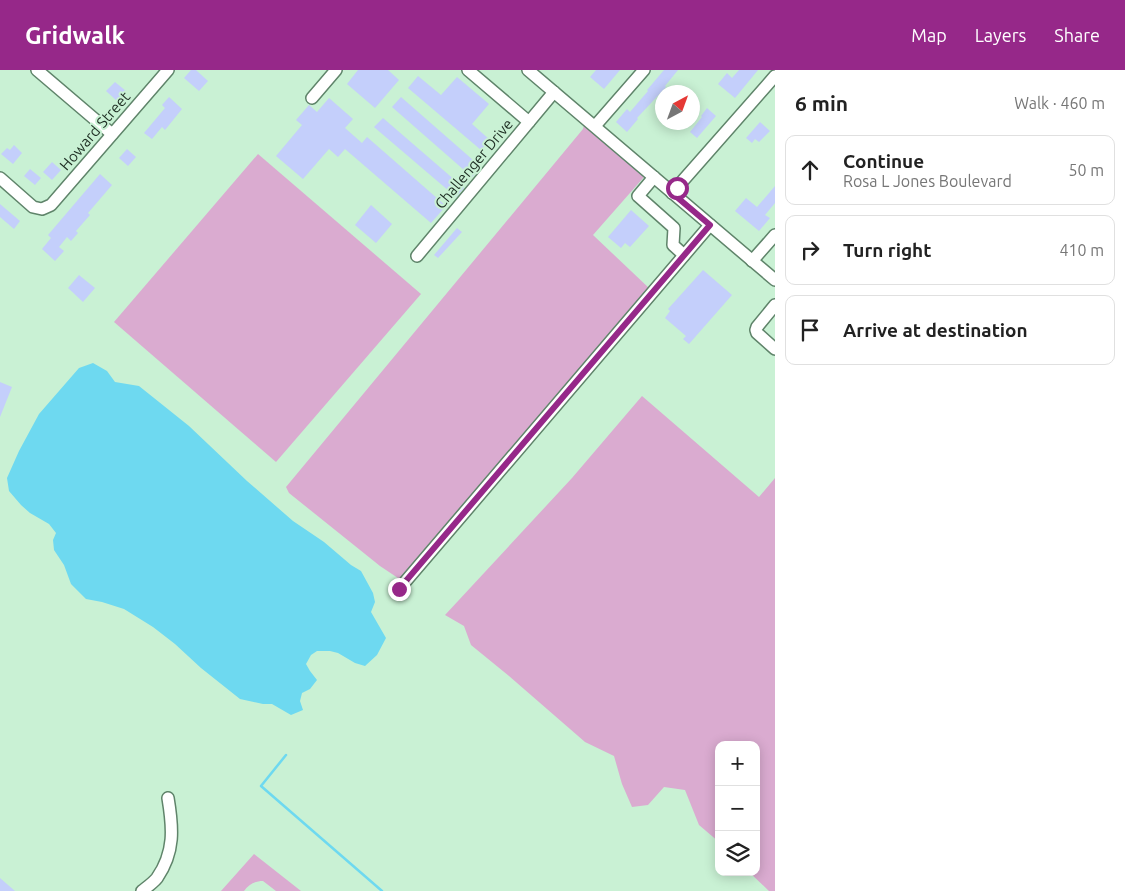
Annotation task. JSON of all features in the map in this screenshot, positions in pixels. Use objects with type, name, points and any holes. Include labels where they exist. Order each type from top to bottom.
[{"type":"street","points":[[37,70],[112,134]]},
{"type":"street","name":"Howard Street","points":[[0,178],[33,207],[42,210],[51,205],[168,70]]},
{"type":"street","points":[[312,98],[336,70]]},
{"type":"street","points":[[468,70],[529,122]]},
{"type":"street","points":[[528,70],[775,280]]},
{"type":"street","points":[[595,126],[644,70]]},
{"type":"street","points":[[672,193],[775,76]]},
{"type":"street","name":"Challenger Drive","points":[[417,256],[554,92]]},
{"type":"street","points":[[654,177],[638,196],[674,228],[673,245],[684,255]]},
{"type":"street","points":[[399,589],[710,225]]},
{"type":"street","points":[[752,261],[775,235]]},
{"type":"street","points":[[775,305],[757,326],[756,330],[775,349]]},
{"type":"street","points":[[142,891],[156,879],[168,857],[172,836],[172,817],[168,798]]},
{"type":"shaded area","points":[[584,125],[644,177],[593,235],[650,289],[401,580],[380,566],[289,493],[286,487],[583,129]]},
{"type":"shaded area","points":[[258,154],[421,294],[276,462],[114,322]]},
{"type":"shaded area","points":[[642,396],[759,497],[775,478],[775,891],[769,891],[753,876],[760,876],[760,741],[715,741],[715,839],[699,825],[685,790],[664,787],[648,805],[632,807],[622,784],[614,756],[585,742],[471,645],[464,626],[445,615],[572,478]]},
{"type":"shaded area","points":[[254,854],[301,891],[276,891],[263,881],[252,883],[244,891],[221,891]]},
{"type":"water","points":[[93,363],[107,371],[115,382],[139,386],[189,426],[293,521],[361,571],[373,593],[375,602],[371,612],[386,638],[377,655],[365,666],[330,651],[317,651],[311,655],[306,664],[317,680],[310,689],[302,693],[300,701],[303,710],[291,715],[272,704],[240,699],[153,627],[124,609],[86,599],[71,584],[64,565],[54,550],[53,540],[56,533],[49,524],[30,513],[21,505],[9,491],[7,478],[39,414],[79,368]]},
{"type":"building","points":[[191,70],[196,70],[208,81],[199,91],[184,78]]},
{"type":"building","points":[[358,70],[388,70],[399,80],[375,108],[347,84]]},
{"type":"building","points":[[596,70],[620,70],[604,89],[590,77]]},
{"type":"building","points":[[664,70],[678,70],[666,85],[655,85],[655,99],[627,132],[616,122],[627,109],[630,112]]},
{"type":"building","points":[[739,70],[758,70],[735,98],[718,84],[727,73],[732,78]]},
{"type":"building","points":[[418,76],[441,95],[457,77],[489,104],[472,124],[490,140],[481,150],[408,88]]},
{"type":"building","points":[[115,82],[126,91],[117,101],[106,91]]},
{"type":"building","points":[[169,97],[182,109],[165,130],[162,127],[152,139],[144,133],[165,108],[162,105]]},
{"type":"building","points":[[401,97],[481,167],[472,177],[392,107]]},
{"type":"building","points":[[329,98],[353,119],[345,128],[362,143],[367,137],[446,206],[431,223],[345,149],[338,157],[329,149],[303,179],[276,156],[302,125],[296,120],[309,105],[317,112]]},
{"type":"building","points":[[707,108],[716,116],[697,138],[690,132],[692,130],[700,130],[701,116]]},
{"type":"building","points":[[383,118],[464,188],[456,197],[374,127]]},
{"type":"building","points":[[760,122],[770,131],[759,142],[755,139],[752,143],[746,138]]},
{"type":"building","points":[[14,145],[22,153],[13,164],[1,154],[7,148],[10,150]]},
{"type":"building","points":[[127,149],[136,157],[128,166],[119,158]]},
{"type":"building","points":[[52,162],[61,170],[52,180],[43,172]]},
{"type":"building","points":[[30,169],[41,178],[35,185],[24,176]]},
{"type":"building","points":[[100,174],[112,185],[88,213],[90,215],[76,231],[78,233],[71,241],[67,237],[59,247],[64,251],[55,261],[42,249],[51,238],[48,235]]},
{"type":"building","points":[[775,186],[775,203],[765,215],[770,218],[759,231],[735,211],[746,198],[757,207]]},
{"type":"building","points":[[0,204],[20,221],[14,229],[0,217]]},
{"type":"building","points":[[371,205],[392,224],[376,243],[355,225]]},
{"type":"building","points":[[631,210],[649,226],[630,247],[625,243],[621,248],[608,237]]},
{"type":"building","points":[[457,228],[462,232],[438,258],[434,255]]},
{"type":"building","points":[[703,270],[732,295],[689,344],[683,339],[686,336],[665,318],[670,311],[668,309]]},
{"type":"building","points":[[79,275],[95,288],[83,302],[68,288]]},
{"type":"building","points":[[0,382],[12,387],[0,417]]},
{"type":"building","points":[[0,878],[15,891],[0,891]]},
{"type":"waterway","points":[[286,755],[261,786],[382,891]]},
{"type":"route","points":[[399,589],[710,225],[672,193],[677,188]]}]
